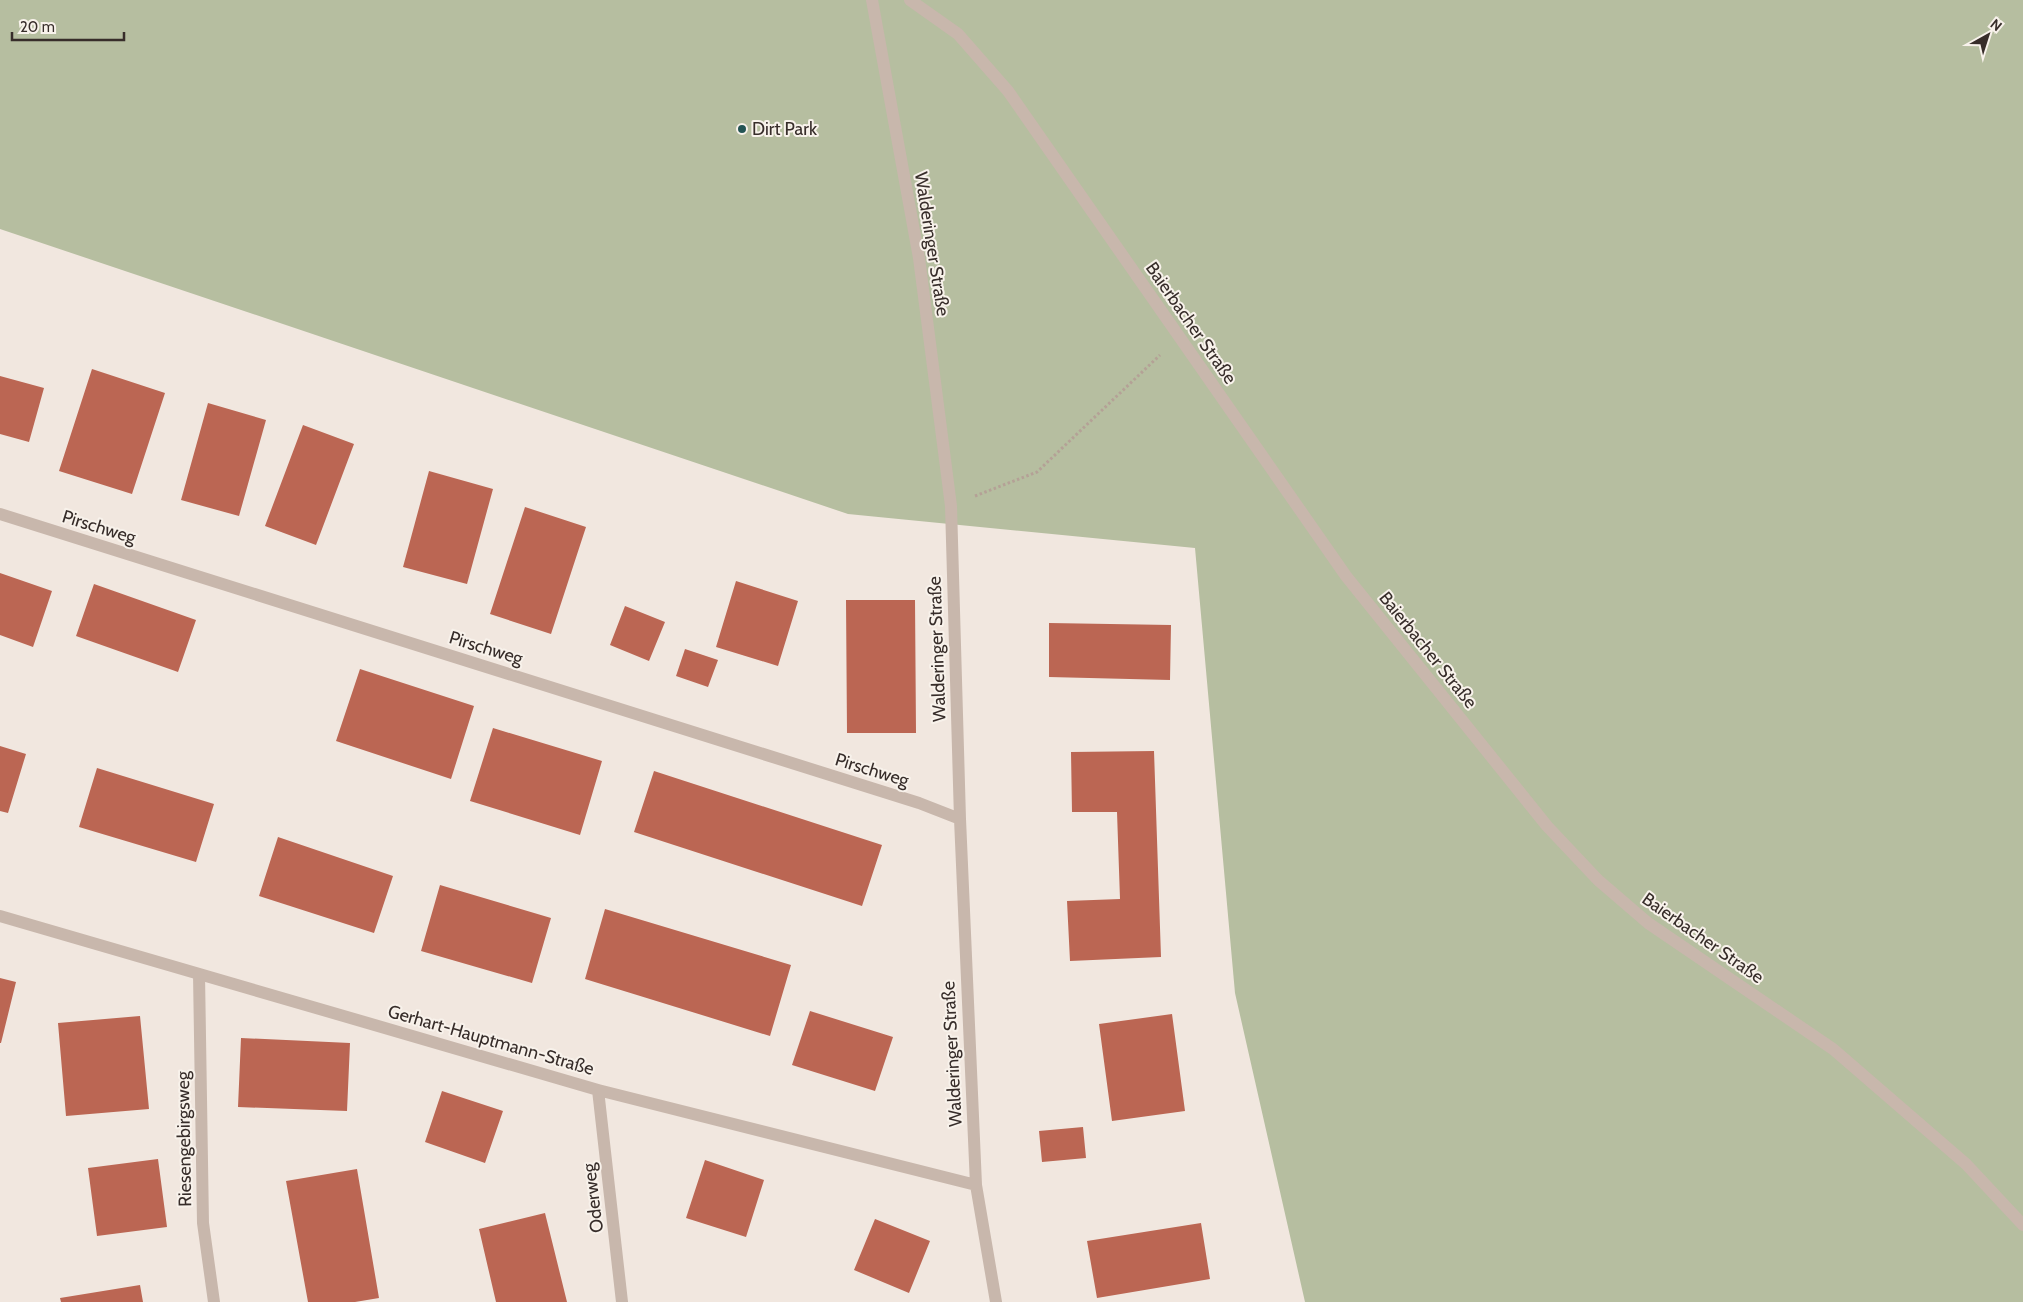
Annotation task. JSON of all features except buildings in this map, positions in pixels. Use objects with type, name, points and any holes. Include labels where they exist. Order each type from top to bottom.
[{"type":"street","name":"Walderinger Straße","points":[[872,0],[919,258],[951,506],[960,819],[976,1185],[996,1302]]},
{"type":"street","name":"Baierbacher Straße","points":[[910,0],[958,34],[1008,91],[1346,576],[1547,826],[1585,866],[1648,923],[1833,1049],[1966,1164],[2023,1225]]},
{"type":"street","name":"Pirschweg","points":[[0,514],[920,803],[960,819]]},
{"type":"street","name":"Gerhart-Hauptmann-Straße","points":[[0,916],[598,1090],[976,1185]]},
{"type":"street","name":"Riesengebirgsweg","points":[[198,974],[203,1223],[214,1302]]},
{"type":"street","name":"Oderweg","points":[[598,1090],[622,1302]]},
{"type":"path","points":[[951,506],[1037,472],[1179,338]]},
{"type":"green space","points":[[0,0],[2023,0],[2023,1302],[1305,1302],[1235,993],[1195,548],[848,514],[0,229]]},
{"type":"place","name":"Dirt Park","points":[[742,129]]}]
